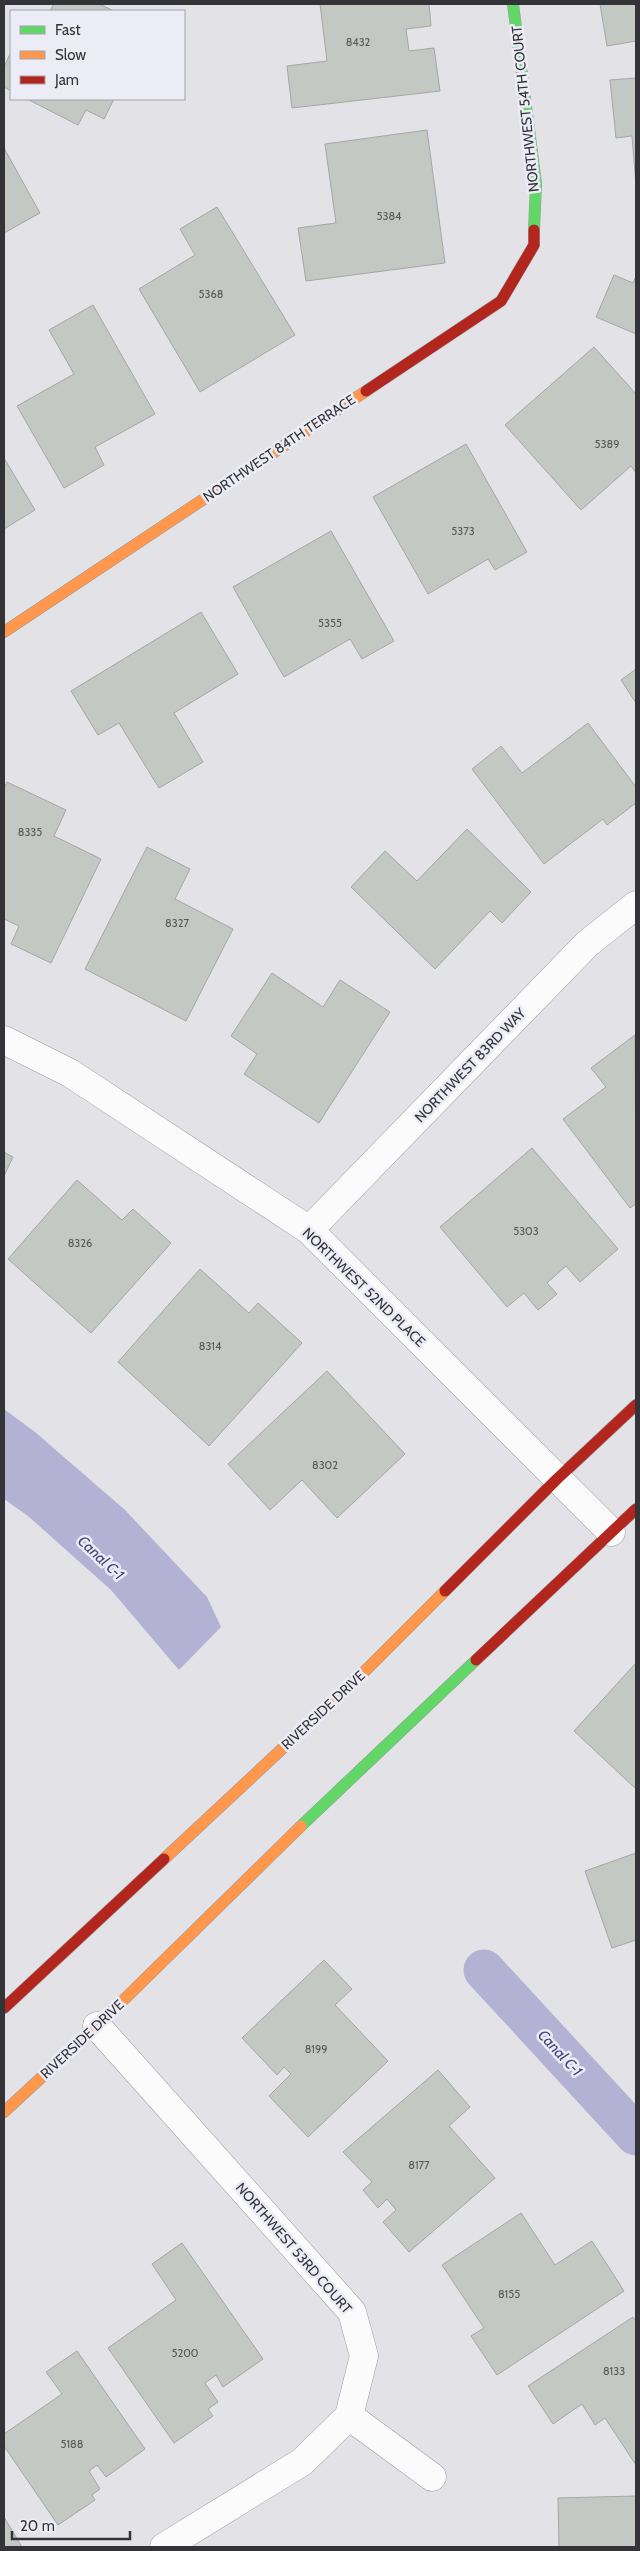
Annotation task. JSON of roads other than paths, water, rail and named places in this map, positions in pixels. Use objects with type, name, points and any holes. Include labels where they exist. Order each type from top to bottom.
[{"type":"street","name":"NORTHWEST 54TH COURT","points":[[513,4],[536,184],[534,245]]},
{"type":"street","name":"NORTHWEST 84TH TERRACE","points":[[4,632],[501,301],[534,245]]},
{"type":"street","name":"NORTHWEST 83RD WAY","points":[[309,1230],[587,944],[636,905]]},
{"type":"street","name":"NORTHWEST 52ND PLACE","points":[[4,1040],[70,1072],[309,1230],[611,1532]]},
{"type":"street","name":"RIVERSIDE DRIVE","points":[[4,2008],[357,1679],[557,1479],[636,1405]]},
{"type":"street","name":"RIVERSIDE DRIVE","points":[[4,2112],[97,2026],[266,1859],[636,1509]]},
{"type":"street","name":"NORTHWEST 53RD COURT","points":[[97,2026],[352,2312],[364,2356],[349,2416]]},
{"type":"street","points":[[164,2547],[302,2462],[349,2416],[432,2477]]},
{"type":"water","points":[[4,1409],[35,1432],[125,1510],[207,1597],[221,1627],[179,1670],[111,1590],[28,1516],[4,1499]]},
{"type":"waterway","name":"Canal C-1","points":[[484,1970],[636,2135]]}]
